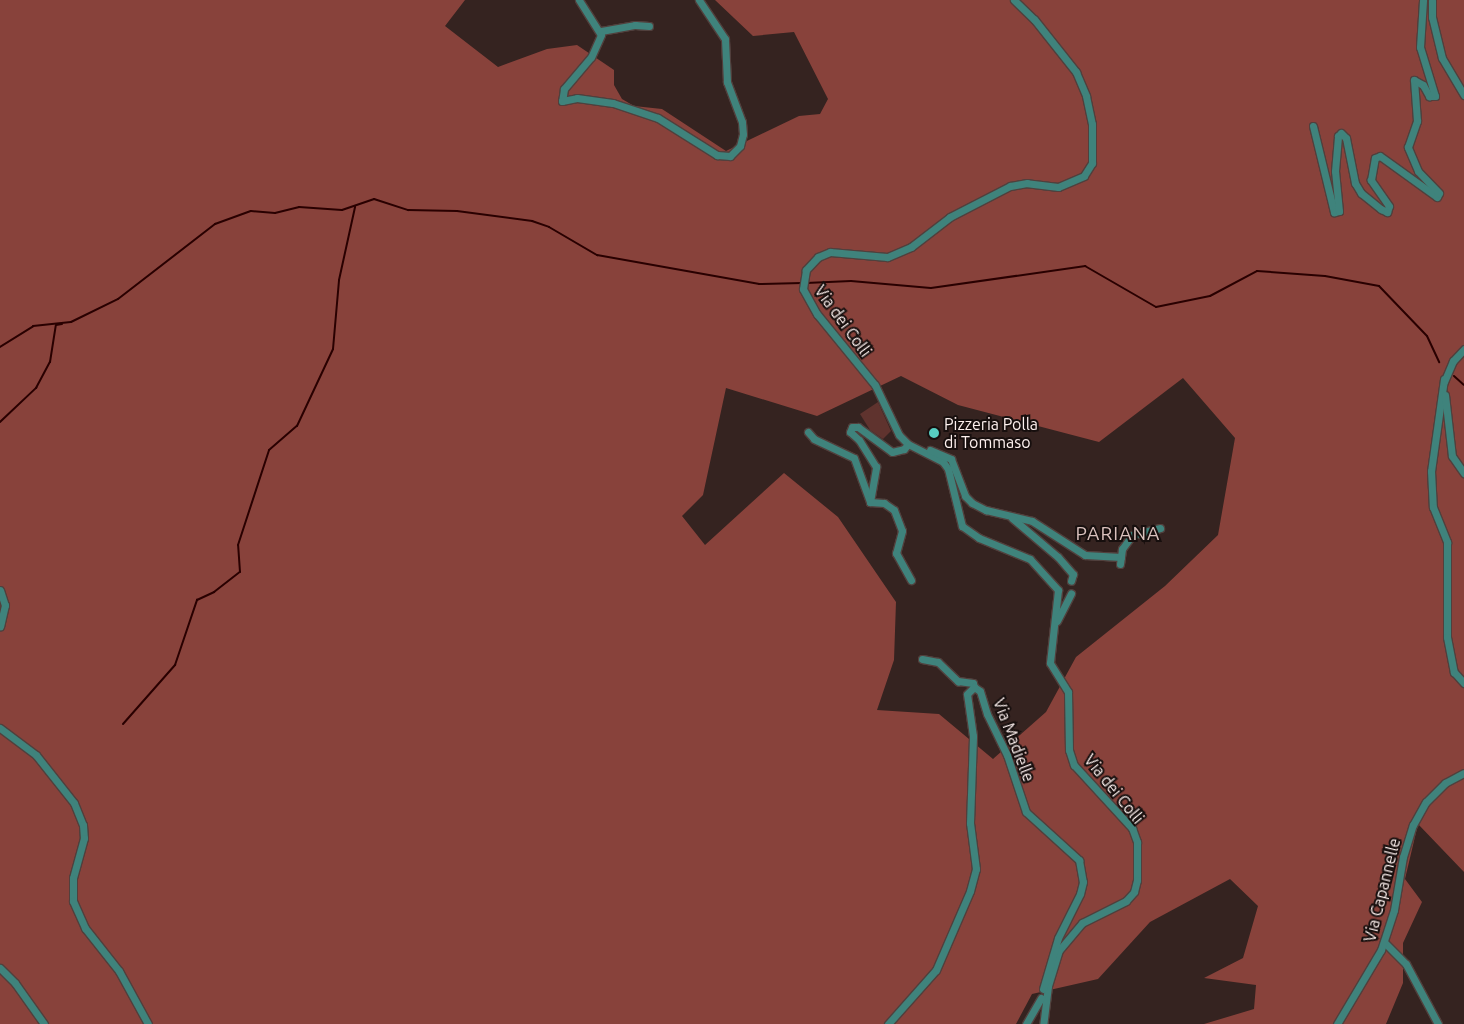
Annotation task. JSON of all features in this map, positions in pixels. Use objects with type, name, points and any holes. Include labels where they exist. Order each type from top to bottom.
[{"type":"street","points":[[579,0],[601,31]]},
{"type":"street","points":[[601,31],[591,57],[564,89],[562,102],[577,98],[613,103],[658,118],[717,155],[730,156],[740,146],[743,134],[742,122],[727,82],[725,39],[699,0]]},
{"type":"street","name":"Via dei Colli","points":[[1014,0],[1034,19],[1076,72],[1086,96],[1092,124],[1092,163],[1084,176],[1058,187],[1027,183],[1010,186],[950,217],[899,253],[887,257],[830,252],[818,257],[806,270],[803,288],[817,314],[875,386],[892,425],[906,442],[929,453],[948,469],[958,518],[968,532],[1030,559],[1053,582],[1058,590],[1058,602],[1052,627],[1050,663],[1069,698],[1069,750],[1074,765],[1132,828],[1137,842],[1137,880],[1134,892],[1126,901],[1082,923],[1059,950],[1043,1023]]},
{"type":"street","points":[[1313,126],[1334,212],[1339,211],[1335,171],[1338,136],[1341,132],[1346,138],[1356,183],[1361,193],[1381,209],[1387,212],[1388,206],[1371,180],[1375,158],[1380,156],[1437,197],[1439,193],[1418,171],[1408,147],[1417,121],[1414,80],[1423,85],[1429,96],[1434,96],[1420,47],[1423,0]]},
{"type":"street","points":[[1432,0],[1432,17],[1442,58],[1464,96]]},
{"type":"street","points":[[601,31],[635,24],[649,26]]},
{"type":"street","points":[[1464,349],[1452,361],[1444,379],[1431,471],[1433,507],[1448,542],[1447,637],[1454,672],[1464,683]]},
{"type":"street","points":[[1444,379],[1451,451],[1464,473]]},
{"type":"street","points":[[870,502],[876,467],[859,440],[850,432],[852,427],[858,427],[892,452],[904,449],[906,442],[951,459],[967,499],[986,510],[1032,521],[1085,555],[1120,560],[1132,536],[1160,528]]},
{"type":"street","points":[[808,432],[814,438],[854,458],[870,502]]},
{"type":"street","points":[[870,502],[884,503],[894,510],[902,531],[896,553],[911,580]]},
{"type":"street","points":[[1009,517],[1058,557],[1073,574],[1071,581]]},
{"type":"street","points":[[0,590],[5,605],[0,626]]},
{"type":"street","name":"Via dei Colli","points":[[1052,627],[1071,593]]},
{"type":"street","points":[[922,659],[938,662],[958,680],[973,682],[974,687]]},
{"type":"street","name":"Via Madielle","points":[[888,1024],[936,970],[973,880],[976,854],[970,823],[973,736],[967,694],[974,687],[980,691],[987,714],[1008,755],[1026,812],[1080,860],[1083,882],[1080,894],[1050,961],[1041,998],[1043,1023]]},
{"type":"street","points":[[0,728],[36,755],[74,803],[83,825],[84,838],[73,878],[73,901],[85,928],[120,971],[148,1024]]},
{"type":"street","name":"Via Capannelle","points":[[1337,1024],[1384,942],[1412,825],[1426,802],[1439,789],[1464,773]]},
{"type":"street","points":[[1384,942],[1406,964],[1438,1024]]},
{"type":"street","points":[[0,968],[15,983],[44,1024]]},
{"type":"street","points":[[1026,1024],[1041,998]]},
{"type":"shaded area","points":[[0,0],[465,0],[445,26],[498,67],[547,49],[577,45],[614,70],[614,85],[622,99],[634,106],[662,109],[726,151],[799,116],[820,114],[828,99],[794,32],[753,36],[715,0],[1464,0],[1464,872],[1418,824],[1405,879],[1422,902],[1403,943],[1403,983],[1386,1024],[1204,1024],[1254,1009],[1256,985],[1204,978],[1243,958],[1258,906],[1230,879],[1150,922],[1098,979],[1032,994],[1016,1024],[0,1024]],"holes":[[[901,376],[958,405],[1099,442],[1183,378],[1235,438],[1218,535],[1165,586],[1076,657],[1046,712],[993,759],[939,714],[877,710],[894,660],[896,602],[838,517],[784,473],[705,545],[682,516],[703,495],[726,388],[817,416]]]},
{"type":"shaded area","points":[[878,402],[891,431],[883,439],[870,430],[860,414]]},
{"type":"waterway","points":[[0,347],[33,326],[71,322],[118,299],[215,224],[251,211],[275,213],[299,207],[342,210],[374,199],[408,210],[457,211],[532,221],[549,227],[597,255],[759,284],[802,283]]},
{"type":"waterway","points":[[123,724],[175,665],[197,600],[214,592],[240,572],[238,545],[269,450],[297,426],[333,349],[339,280],[355,207]]},
{"type":"waterway","points":[[806,283],[851,281],[931,288],[1085,266],[1156,307],[1210,296],[1257,271],[1325,276],[1379,286],[1427,336],[1439,362]]},
{"type":"waterway","points":[[0,422],[36,388],[50,362],[56,325],[62,324]]},
{"type":"waterway","points":[[1454,376],[1464,385]]},
{"type":"place","name":"Pizzeria Polla di Tommaso","points":[[934,433]]},
{"type":"district","name":"PARIANA","points":[[1118,534]]}]
